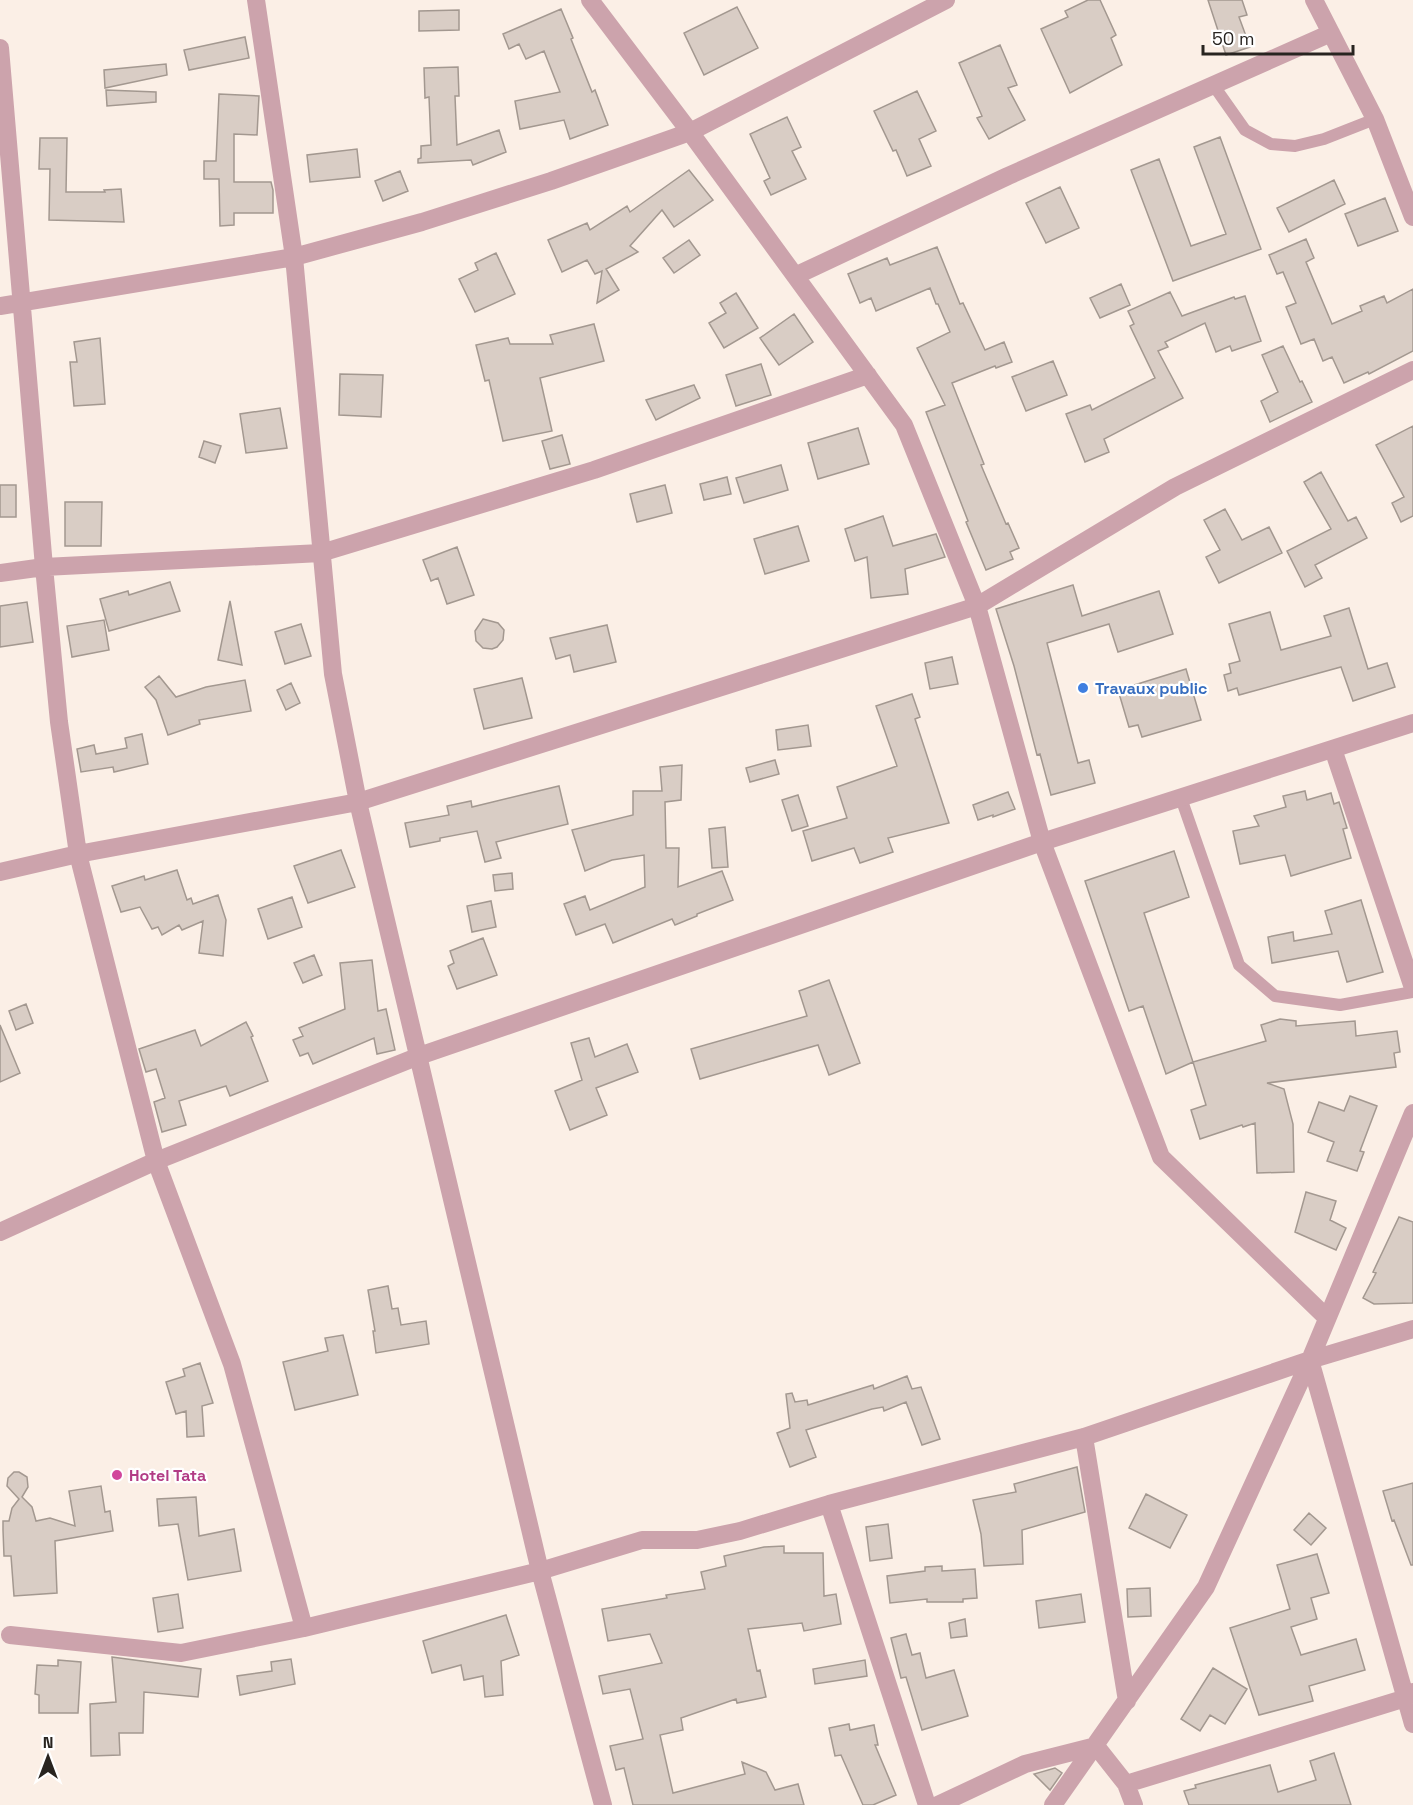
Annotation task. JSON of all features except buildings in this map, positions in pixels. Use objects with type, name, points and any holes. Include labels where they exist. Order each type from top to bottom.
[{"type":"street","points":[[256,0],[294,257],[333,674],[358,802],[540,1571],[603,1805]]},
{"type":"street","points":[[590,0],[690,132],[904,425],[977,606],[1042,842],[1161,1157],[1326,1317]]},
{"type":"street","points":[[0,306],[294,257],[433,219],[551,181],[690,132],[946,0]]},
{"type":"street","points":[[1314,0],[1375,119],[1413,217]]},
{"type":"street","points":[[795,276],[1008,176],[1331,33]]},
{"type":"street","points":[[0,48],[44,567],[59,722],[78,854],[156,1161],[232,1364],[304,1628]]},
{"type":"street","points":[[0,872],[78,854],[358,802],[977,606],[1175,487],[1413,370]]},
{"type":"street","points":[[0,573],[44,567],[321,553],[594,470],[868,375]]},
{"type":"street","points":[[0,1232],[156,1161],[419,1056],[1042,842],[1413,723]]},
{"type":"street","points":[[1333,749],[1413,990]]},
{"type":"street","points":[[1053,1805],[1206,1587],[1310,1360],[1413,1113]]},
{"type":"street","points":[[10,1635],[181,1653],[304,1628],[540,1571],[642,1540],[697,1540],[740,1531],[829,1504],[1084,1437],[1310,1360],[1413,1329]]},
{"type":"street","points":[[1310,1360],[1410,1695],[1413,1724]]},
{"type":"street","points":[[1084,1437],[1127,1701]]},
{"type":"street","points":[[829,1504],[927,1805]]},
{"type":"street","points":[[1126,1784],[1410,1695]]},
{"type":"street","points":[[1096,1746],[1126,1784],[1134,1805]]},
{"type":"street","points":[[938,1805],[1025,1764],[1096,1746]]},
{"type":"lane","points":[[1214,86],[1245,130],[1271,144],[1295,146],[1324,139],[1375,119]]},
{"type":"lane","points":[[1181,798],[1239,964],[1275,996],[1341,1005],[1413,990]]},
{"type":"place","name":"Travaux public","points":[[1083,688]]},
{"type":"place","name":"Hotel Tata","points":[[117,1475]]}]
